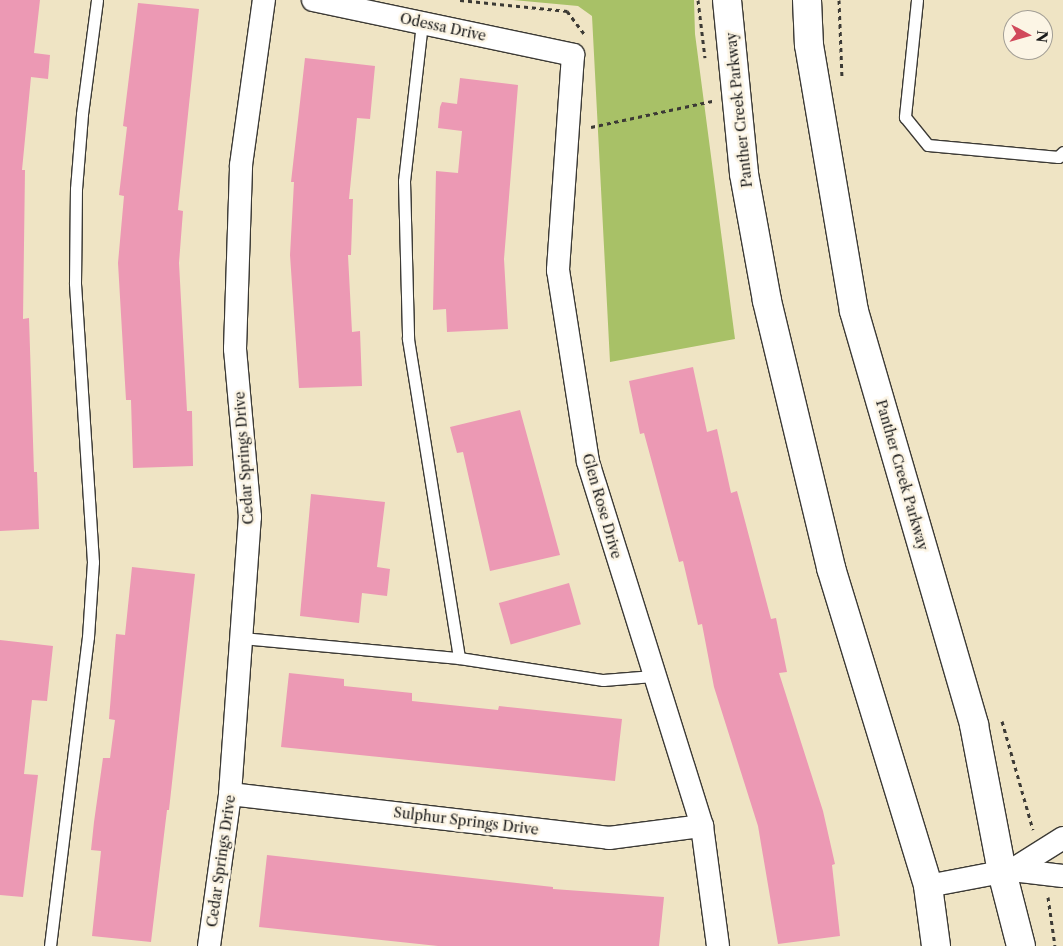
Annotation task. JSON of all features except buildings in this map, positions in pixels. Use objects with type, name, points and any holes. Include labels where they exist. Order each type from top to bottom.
[{"type":"main road","name":"Panther Creek Parkway","points":[[727,0],[744,174],[767,301],[831,568],[928,886],[936,946]]},
{"type":"main road","name":"Panther Creek Parkway","points":[[807,0],[809,45],[854,311],[974,725],[1007,871],[1021,946]]},
{"type":"street","name":"Cedar Springs Drive","points":[[209,946],[230,794],[250,517],[235,349],[240,175],[264,0]]},
{"type":"street","name":"Odessa Drive","points":[[313,0],[573,55]]},
{"type":"street","name":"Glen Rose Drive","points":[[573,55],[558,270],[588,462],[653,676],[702,826],[718,946]]},
{"type":"street","name":"Sulphur Springs Drive","points":[[230,794],[609,838],[702,826]]},
{"type":"street","points":[[928,886],[1007,871],[1048,868],[1063,838]]},
{"type":"lane","points":[[50,946],[88,637],[93,571],[93,516],[75,283],[81,124],[97,0]]},
{"type":"lane","points":[[916,0],[905,117],[928,145],[1058,157],[1063,152]]},
{"type":"lane","points":[[422,23],[404,181],[408,339],[459,658]]},
{"type":"lane","points":[[242,638],[459,658],[500,666],[603,680],[653,676]]},
{"type":"path","points":[[698,0],[700,31]]},
{"type":"path","points":[[839,0],[843,87]]},
{"type":"path","points":[[589,127],[712,101]]},
{"type":"path","points":[[999,711],[1048,868],[1055,946]]},
{"type":"green space","points":[[513,0],[694,0],[695,34],[735,339],[610,362],[592,16],[578,6]]}]
